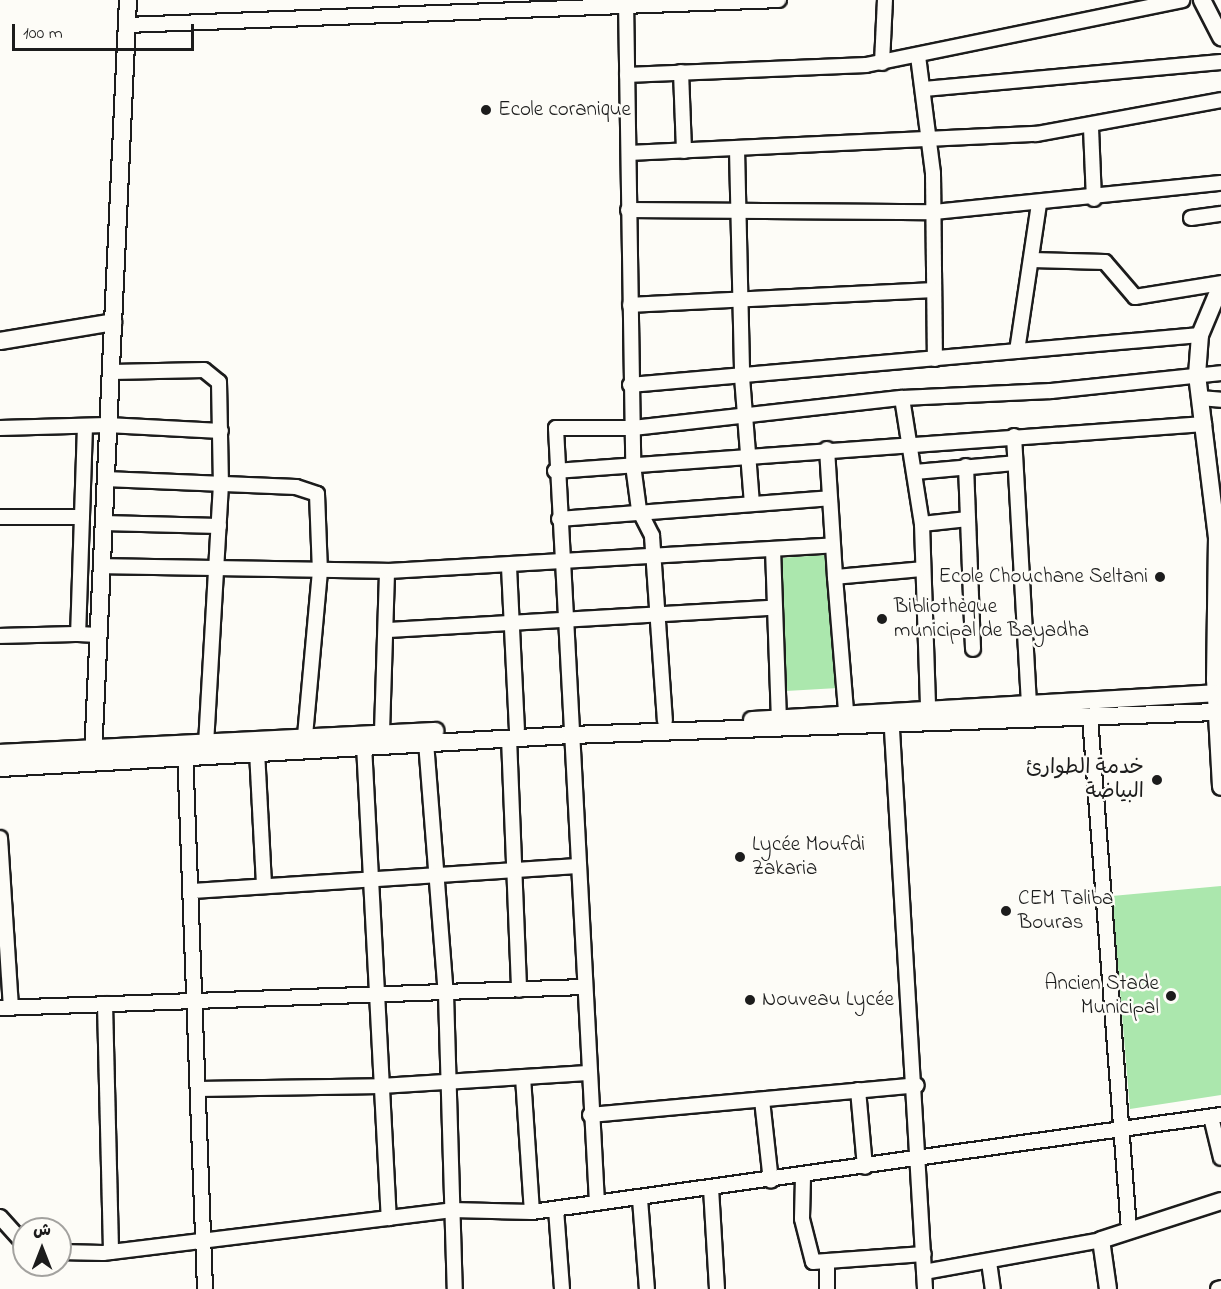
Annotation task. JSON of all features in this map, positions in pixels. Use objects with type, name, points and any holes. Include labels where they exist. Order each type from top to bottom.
[{"type":"street","points":[[93,753],[128,0]]},
{"type":"street","points":[[126,25],[626,4],[779,0]]},
{"type":"street","points":[[882,63],[885,0]]},
{"type":"street","points":[[1102,0],[1105,15]]},
{"type":"street","points":[[627,75],[882,63],[1182,0]]},
{"type":"street","points":[[1202,0],[1221,37]]},
{"type":"street","points":[[626,4],[633,465],[639,510],[649,527],[654,558],[665,722]]},
{"type":"street","points":[[918,56],[930,142],[934,212],[935,359]]},
{"type":"street","points":[[924,88],[1221,62]]},
{"type":"street","points":[[681,72],[684,151]]},
{"type":"street","points":[[630,153],[930,142],[1091,128],[1221,100]]},
{"type":"street","points":[[1091,128],[1094,199]]},
{"type":"street","points":[[737,149],[742,377],[752,503]]},
{"type":"street","points":[[628,210],[934,212],[1094,199],[1221,183]]},
{"type":"street","points":[[1017,351],[1039,204]]},
{"type":"street","points":[[1191,218],[1221,214]]},
{"type":"street","points":[[1032,260],[1105,261],[1135,297],[1221,284],[1216,303],[1200,335],[1197,375],[1204,424],[1215,459],[1219,537],[1217,717],[1221,787]]},
{"type":"street","points":[[630,305],[933,290]]},
{"type":"street","points":[[0,341],[113,322]]},
{"type":"street","points":[[630,385],[742,377],[1200,335]]},
{"type":"street","points":[[112,372],[213,374],[220,390],[221,484],[206,741]]},
{"type":"street","points":[[597,1203],[590,1115],[555,471],[556,428],[633,428],[744,418],[903,398],[1051,391],[1221,374]]},
{"type":"street","points":[[903,398],[922,524],[928,709]]},
{"type":"street","points":[[1200,398],[1221,400]]},
{"type":"street","points":[[555,471],[749,458],[827,449],[1204,424]]},
{"type":"street","points":[[0,428],[107,425],[221,431]]},
{"type":"street","points":[[78,634],[85,426]]},
{"type":"street","points":[[1014,436],[1029,703]]},
{"type":"street","points":[[827,449],[832,545],[846,712]]},
{"type":"street","points":[[915,472],[1015,463]]},
{"type":"street","points":[[966,466],[973,649]]},
{"type":"street","points":[[105,479],[296,487],[317,494],[320,571],[305,736]]},
{"type":"street","points":[[559,519],[639,510],[829,498]]},
{"type":"street","points":[[0,517],[82,517]]},
{"type":"street","points":[[922,524],[968,519]]},
{"type":"street","points":[[103,523],[219,526]]},
{"type":"street","points":[[81,551],[102,558],[217,568],[387,571],[509,567],[832,545]]},
{"type":"street","points":[[773,549],[779,717]]},
{"type":"street","points":[[509,567],[514,871],[519,990]]},
{"type":"street","points":[[835,577],[923,569]]},
{"type":"street","points":[[382,732],[387,630],[387,571]]},
{"type":"street","points":[[387,630],[565,623],[774,608]]},
{"type":"street","points":[[0,636],[98,634]]},
{"type":"street","points":[[570,730],[665,722],[846,712],[892,718],[928,709],[1029,703],[1217,684]]},
{"type":"street","points":[[1090,717],[1129,1230]]},
{"type":"street","points":[[0,753],[93,753],[184,748],[257,751],[426,742],[570,730],[892,718],[1217,717]]},
{"type":"street","points":[[892,718],[917,1084],[925,1289]]},
{"type":"street","points":[[184,748],[206,741],[382,732],[513,733]]},
{"type":"street","points":[[426,742],[446,994],[444,1082],[455,1289]]},
{"type":"street","points":[[364,745],[389,1218]]},
{"type":"street","points":[[184,748],[197,1001],[201,1241],[206,1289]]},
{"type":"street","points":[[257,751],[264,886]]},
{"type":"street","points":[[0,768],[93,753]]},
{"type":"street","points":[[0,838],[6,1008],[446,994],[584,987]]},
{"type":"street","points":[[192,891],[578,866]]},
{"type":"street","points":[[105,1004],[111,1252]]},
{"type":"street","points":[[198,1089],[381,1086],[588,1073]]},
{"type":"street","points":[[523,1077],[532,1212]]},
{"type":"street","points":[[590,1115],[917,1084]]},
{"type":"street","points":[[858,1090],[865,1167]]},
{"type":"street","points":[[762,1100],[771,1181]]},
{"type":"street","points":[[72,1252],[111,1252],[452,1210],[532,1212],[1120,1133],[1216,1116],[1221,1158]]},
{"type":"street","points":[[803,1177],[807,1253],[813,1262],[827,1265],[924,1254]]},
{"type":"street","points":[[711,1188],[717,1289]]},
{"type":"street","points":[[640,1199],[647,1289]]},
{"type":"street","points":[[924,1272],[1101,1240],[1221,1201]]},
{"type":"street","points":[[556,1209],[562,1289]]},
{"type":"street","points":[[0,1217],[12,1230]]},
{"type":"street","points":[[1101,1240],[1108,1289]]},
{"type":"street","points":[[989,1262],[993,1289]]},
{"type":"street","points":[[827,1265],[827,1289]]},
{"type":"green space","points":[[825,555],[827,582],[833,582],[838,688],[786,691],[779,558]]},
{"type":"green space","name":"Ancien Stade Municipal","points":[[1221,886],[1221,1095],[1130,1109],[1112,896]]},
{"type":"place","name":"Ecole coranique","points":[[486,110]]},
{"type":"place","name":"Ecole Chouchane Seltani","points":[[1160,577]]},
{"type":"place","name":"Bibliothèque municipal de Bayadha","points":[[882,619]]},
{"type":"place","name":"خدمة الطوارئ البياضة","points":[[1157,780]]},
{"type":"place","name":"Lycée Moufdi Zakaria","points":[[740,857]]},
{"type":"place","name":"CEM Taliba Bouras","points":[[1006,911]]},
{"type":"place","name":"Ancien Stade Municipal","points":[[1171,996]]},
{"type":"place","name":"Nouveau Lycée","points":[[750,1000]]}]
